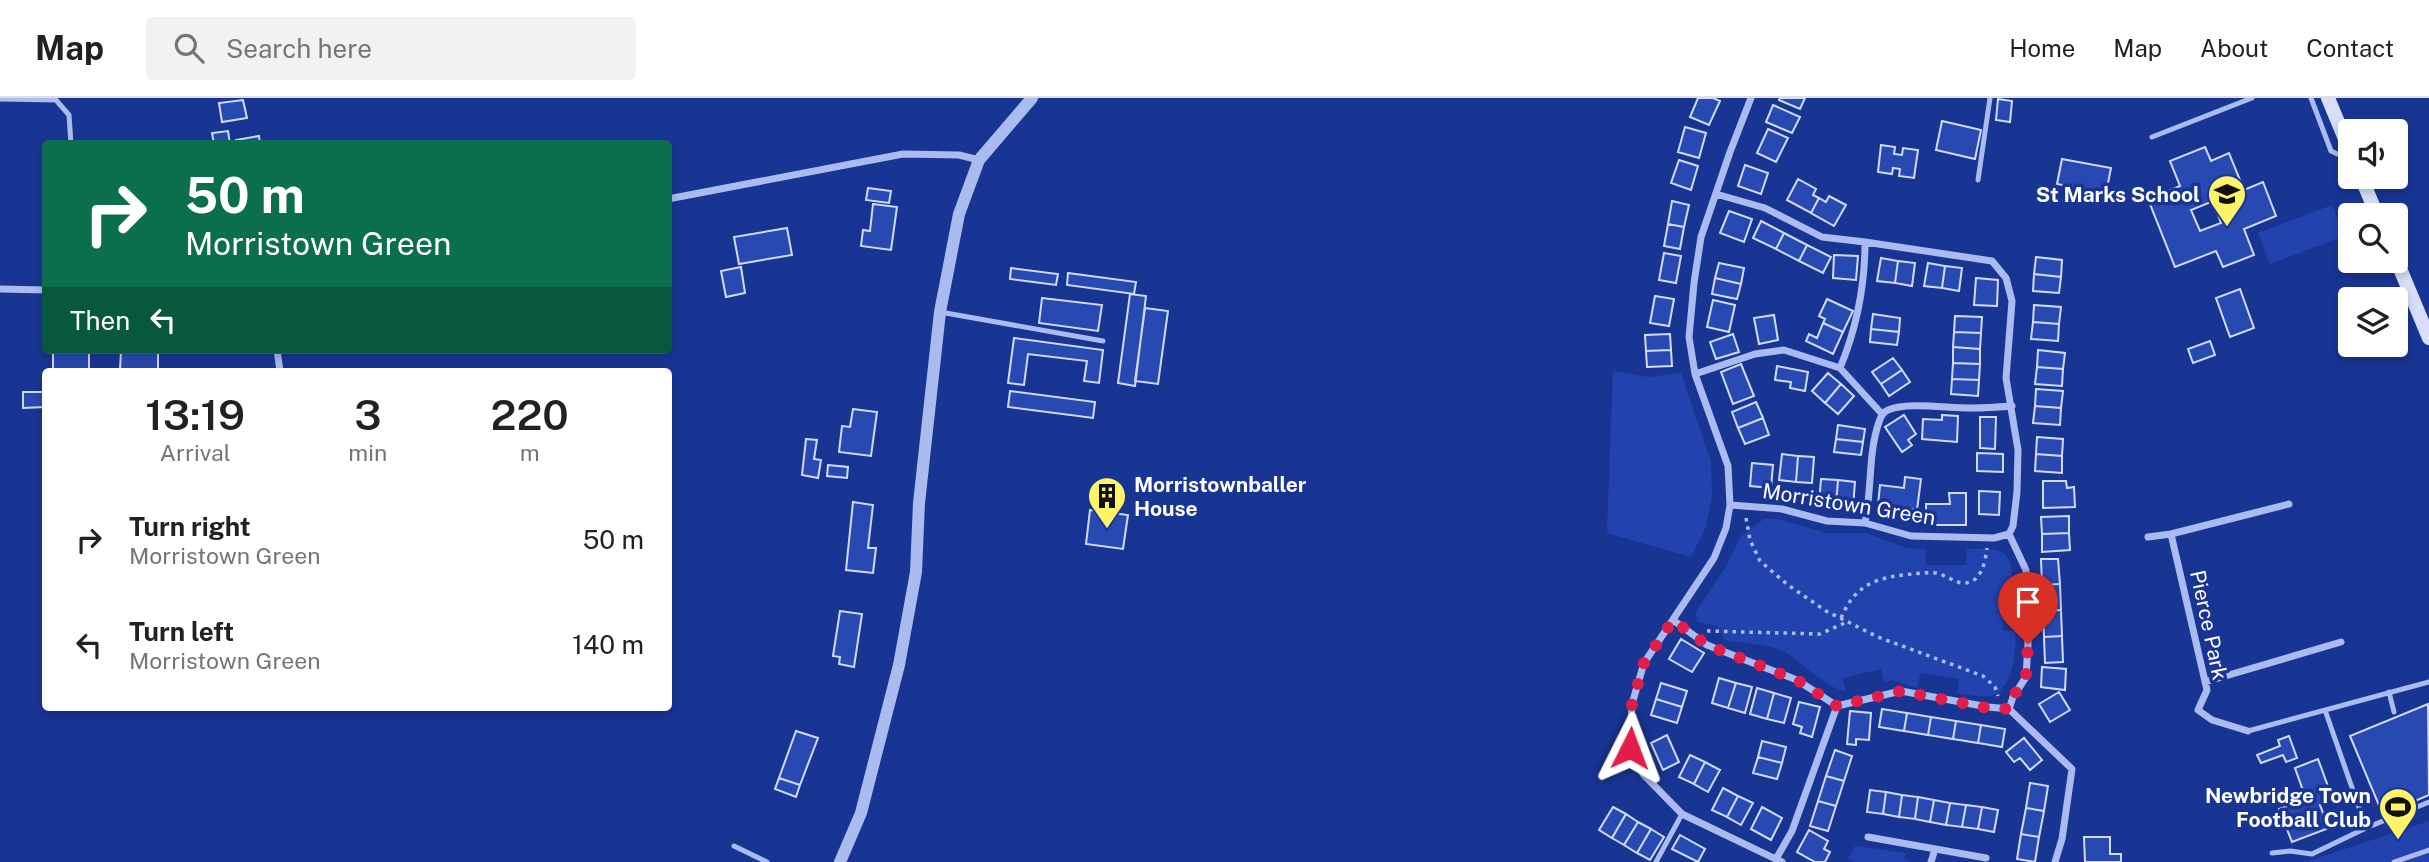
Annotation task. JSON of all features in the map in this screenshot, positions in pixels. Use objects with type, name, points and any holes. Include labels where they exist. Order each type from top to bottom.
[{"type":"main road","points":[[2328,98],[2338,122]]},
{"type":"main road","points":[[2402,273],[2429,336]]},
{"type":"street","points":[[840,862],[861,813],[902,652],[916,572],[919,503],[940,312],[958,214],[979,160],[1032,98]]},
{"type":"street","points":[[1730,505],[1728,466],[1695,374],[1689,337],[1693,283],[1701,237],[1751,98]]},
{"type":"street","points":[[672,198],[903,154],[959,155],[979,160]]},
{"type":"street","points":[[1716,194],[1765,208],[1822,237],[1992,261],[2006,278],[2012,301],[2006,378],[2018,450],[2017,492],[2013,526],[2009,534],[2026,570],[2028,631],[2026,677],[2006,709]]},
{"type":"street","points":[[1840,368],[1852,340],[1859,313],[1865,242]]},
{"type":"street","points":[[0,289],[42,290]]},
{"type":"street","points":[[1695,374],[1755,354],[1784,350],[1840,368],[1882,414]]},
{"type":"street","points":[[1865,523],[1870,503],[1874,449],[1882,414],[1890,408],[1919,406],[2012,406]]},
{"type":"street","points":[[2148,537],[2171,534],[2289,504]]},
{"type":"street","name":"Morristown Green","points":[[1779,860],[1766,858],[1682,814],[1643,774],[1630,748],[1632,704],[1644,663],[1714,558],[1726,528],[1730,505],[1782,509],[1828,521],[1865,523],[1912,536],[1988,537],[2009,534]]},
{"type":"street","name":"Pierce Park","points":[[2171,534],[2207,690],[2198,710],[2212,720],[2248,731]]},
{"type":"street","points":[[1673,620],[1707,645],[1797,680],[1837,706],[1901,691],[2006,709],[2072,769],[2062,839],[2055,862]]},
{"type":"street","points":[[2205,682],[2341,642]]},
{"type":"street","points":[[1779,860],[1837,706]]},
{"type":"street","points":[[1868,837],[1986,858]]},
{"type":"street","points":[[1931,862],[1935,849]]},
{"type":"lane","points":[[1978,180],[1990,98]]},
{"type":"lane","points":[[2151,137],[2252,98]]},
{"type":"lane","points":[[2311,98],[2331,151],[2338,154]]},
{"type":"lane","points":[[0,99],[56,100],[69,115],[71,140]]},
{"type":"lane","points":[[940,312],[1103,341]]},
{"type":"lane","points":[[2248,731],[2429,682]]},
{"type":"lane","points":[[2389,692],[2394,712]]},
{"type":"lane","points":[[2325,710],[2365,828]]},
{"type":"lane","points":[[2272,853],[2290,851],[2312,854],[2365,828],[2429,802]]},
{"type":"lane","points":[[1656,862],[1682,814]]},
{"type":"lane","points":[[734,846],[767,862]]},
{"type":"lane","points":[[2394,862],[2429,850]]},
{"type":"path","points":[[1743,506],[1750,540],[1760,561],[1788,585],[1826,611],[1847,621],[1903,647],[1983,676],[1995,687],[2006,709]]},
{"type":"path","points":[[1841,618],[1848,601],[1859,590],[1880,578],[1937,573],[1963,583],[1975,580],[1985,567],[1988,537]]},
{"type":"path","points":[[1691,633],[1717,630],[1819,634],[1847,621]]},
{"type":"shaded area","points":[[2332,205],[2338,220],[2338,238],[2270,264],[2258,233]]},
{"type":"shaded area","points":[[1613,371],[1648,377],[1681,373],[1711,462],[1712,497],[1706,527],[1691,557],[1607,533]]},
{"type":"shaded area","points":[[1764,519],[1777,519],[1826,533],[1866,533],[1907,548],[1925,549],[1926,565],[1966,565],[1967,549],[1991,549],[2004,554],[2011,567],[2014,591],[2001,592],[2003,631],[2015,631],[2014,658],[2005,685],[1991,696],[1974,696],[1957,693],[1959,679],[1920,673],[1917,688],[1893,680],[1884,682],[1881,669],[1843,678],[1846,691],[1829,685],[1785,652],[1725,640],[1717,626],[1698,622],[1695,613],[1725,568],[1741,536]]},
{"type":"shaded area","name":"Newbridge Town Football Club","points":[[2429,821],[2429,862],[2306,862]]},
{"type":"shaded area","points":[[1855,846],[1905,853],[1904,859],[1910,862],[1855,862],[1848,858]]},
{"type":"building","points":[[1698,98],[1720,101],[1709,125],[1690,117]]},
{"type":"building","points":[[1805,98],[1800,109],[1779,100]]},
{"type":"building","points":[[1998,99],[2012,101],[2010,122],[1996,120]]},
{"type":"building","points":[[243,100],[247,118],[222,122],[219,103]]},
{"type":"building","points":[[1773,105],[1800,117],[1792,133],[1766,122]]},
{"type":"building","points":[[1942,121],[1981,130],[1975,159],[1936,150]]},
{"type":"building","points":[[1685,127],[1706,133],[1699,158],[1678,152]]},
{"type":"building","points":[[1768,129],[1788,138],[1776,162],[1757,153]]},
{"type":"building","points":[[228,131],[229,140],[213,140],[212,133]]},
{"type":"building","points":[[259,136],[260,140],[236,140]]},
{"type":"building","points":[[1881,145],[1895,147],[1894,154],[1902,155],[1903,148],[1918,150],[1914,178],[1899,176],[1900,169],[1893,168],[1892,174],[1878,172]]},
{"type":"building","points":[[2205,147],[2211,161],[2229,153],[2244,190],[2263,182],[2276,216],[2244,229],[2254,255],[2223,267],[2216,251],[2175,267],[2148,199],[2180,186],[2170,161]],"holes":[[[2213,201],[2221,223],[2200,231],[2191,210]]]},
{"type":"building","points":[[2062,159],[2111,168],[2106,193],[2057,184]]},
{"type":"building","points":[[1679,160],[1698,166],[1691,190],[1671,183]]},
{"type":"building","points":[[1745,165],[1768,173],[1761,194],[1738,186]]},
{"type":"building","points":[[1798,179],[1816,189],[1813,195],[1819,198],[1811,213],[1787,200]]},
{"type":"building","points":[[868,188],[891,191],[889,203],[866,200]]},
{"type":"building","points":[[1829,196],[1846,205],[1834,226],[1811,213],[1819,198],[1826,202]]},
{"type":"building","points":[[1672,201],[1689,205],[1684,227],[1668,224]]},
{"type":"building","points":[[873,204],[897,207],[891,250],[861,246],[863,230],[870,231]]},
{"type":"building","points":[[1729,211],[1752,219],[1744,242],[1720,233]]},
{"type":"building","points":[[1761,221],[1784,233],[1776,249],[1753,238]]},
{"type":"building","points":[[1668,224],[1684,227],[1680,249],[1664,246]]},
{"type":"building","points":[[787,228],[792,255],[739,264],[734,237]]},
{"type":"building","points":[[1784,233],[1807,245],[1799,261],[1776,249]]},
{"type":"building","points":[[1807,245],[1831,257],[1823,273],[1799,261]]},
{"type":"building","points":[[1664,253],[1681,256],[1676,283],[1659,280]]},
{"type":"building","points":[[1834,255],[1858,256],[1856,280],[1833,278]]},
{"type":"building","points":[[2036,257],[2062,260],[2061,277],[2034,274]]},
{"type":"building","points":[[1881,258],[1898,261],[1895,283],[1877,281]]},
{"type":"building","points":[[1898,261],[1915,263],[1912,286],[1895,283]]},
{"type":"building","points":[[1719,263],[1744,268],[1741,284],[1715,278]]},
{"type":"building","points":[[1928,263],[1945,266],[1942,288],[1924,286]]},
{"type":"building","points":[[1945,266],[1962,268],[1959,291],[1942,288]]},
{"type":"building","points":[[741,267],[745,293],[726,297],[721,271]]},
{"type":"building","points":[[1011,268],[1058,274],[1056,285],[1010,279]]},
{"type":"building","points":[[1068,273],[1136,282],[1134,294],[1067,285]]},
{"type":"building","points":[[2034,274],[2061,277],[2059,293],[2033,291]]},
{"type":"building","points":[[1715,278],[1741,284],[1737,299],[1712,294]]},
{"type":"building","points":[[1976,278],[1998,280],[1997,306],[1974,305]]},
{"type":"building","points":[[2240,289],[2254,328],[2230,337],[2216,298]]},
{"type":"building","points":[[1130,294],[1146,296],[1135,386],[1118,383]]},
{"type":"building","points":[[1655,296],[1674,299],[1669,326],[1650,323]]},
{"type":"building","points":[[1042,298],[1102,305],[1098,331],[1039,323]]},
{"type":"building","points":[[1827,299],[1853,311],[1843,332],[1823,323],[1825,319],[1819,316]]},
{"type":"building","points":[[1713,300],[1735,305],[1729,332],[1707,327]]},
{"type":"building","points":[[2034,305],[2061,307],[2059,324],[2033,322]]},
{"type":"building","points":[[1145,308],[1168,311],[1158,384],[1135,381]]},
{"type":"building","points":[[1873,314],[1900,318],[1899,332],[1871,329]]},
{"type":"building","points":[[1774,315],[1778,340],[1759,344],[1754,318]]},
{"type":"building","points":[[1955,316],[1982,317],[1981,333],[1954,332]]},
{"type":"building","points":[[2033,322],[2059,324],[2058,341],[2031,339]]},
{"type":"building","points":[[1823,323],[1843,332],[1833,354],[1806,341],[1809,334],[1817,338]]},
{"type":"building","points":[[1871,329],[1899,332],[1897,345],[1870,342]]},
{"type":"building","points":[[1954,332],[1981,333],[1980,349],[1953,347]]},
{"type":"building","points":[[1670,334],[1671,350],[1646,351],[1645,335]]},
{"type":"building","points":[[1733,334],[1739,352],[1716,359],[1710,342]]},
{"type":"building","points":[[1014,338],[1103,350],[1099,383],[1084,381],[1087,361],[1028,354],[1024,385],[1008,383]]},
{"type":"building","points":[[2210,341],[2215,355],[2193,363],[2188,349]]},
{"type":"building","points":[[1953,347],[1980,349],[1980,364],[1953,363]]},
{"type":"building","points":[[1671,350],[1672,366],[1647,367],[1646,351]]},
{"type":"building","points":[[2038,350],[2065,353],[2063,369],[2037,367]]},
{"type":"building","points":[[53,354],[89,354],[89,368],[53,368]]},
{"type":"building","points":[[121,354],[158,354],[158,368],[120,368]]},
{"type":"building","points":[[1893,358],[1902,370],[1881,384],[1872,372]]},
{"type":"building","points":[[1953,363],[1980,364],[1979,380],[1952,379]]},
{"type":"building","points":[[1741,364],[1754,396],[1733,404],[1721,372]]},
{"type":"building","points":[[1777,366],[1808,372],[1805,391],[1790,388],[1791,382],[1775,380]]},
{"type":"building","points":[[2037,367],[2063,369],[2062,386],[2035,384]]},
{"type":"building","points":[[1902,370],[1910,382],[1889,396],[1881,384]]},
{"type":"building","points":[[1828,373],[1841,384],[1825,403],[1812,391]]},
{"type":"building","points":[[1952,379],[1979,380],[1978,396],[1951,394]]},
{"type":"building","points":[[1841,384],[1854,396],[1838,414],[1825,403]]},
{"type":"building","points":[[2036,389],[2063,391],[2061,408],[2035,406]]},
{"type":"building","points":[[1010,391],[1095,402],[1093,418],[1008,407]]},
{"type":"building","points":[[23,392],[42,392],[42,407],[23,408]]},
{"type":"building","points":[[1756,402],[1763,418],[1738,428],[1732,412]]},
{"type":"building","points":[[2035,406],[2061,408],[2060,425],[2033,423]]},
{"type":"building","points":[[853,409],[877,412],[871,456],[839,452],[842,426],[850,427]]},
{"type":"building","points":[[1904,415],[1916,434],[1908,440],[1912,445],[1902,452],[1885,427]]},
{"type":"building","points":[[1942,415],[1958,416],[1957,442],[1922,439],[1923,419],[1942,420]]},
{"type":"building","points":[[1980,417],[1996,417],[1995,449],[1980,448]]},
{"type":"building","points":[[1763,418],[1769,435],[1745,444],[1738,428]]},
{"type":"building","points":[[1838,425],[1865,429],[1863,442],[1836,439]]},
{"type":"building","points":[[2037,437],[2063,439],[2062,456],[2036,454]]},
{"type":"building","points":[[806,439],[817,440],[814,459],[821,460],[818,478],[802,475]]},
{"type":"building","points":[[1836,439],[1863,442],[1861,455],[1834,452]]},
{"type":"building","points":[[1977,453],[2003,454],[2003,472],[1977,471]]},
{"type":"building","points":[[1782,454],[1798,456],[1796,482],[1779,480]]},
{"type":"building","points":[[2036,454],[2062,456],[2062,473],[2035,471]]},
{"type":"building","points":[[1798,456],[1814,457],[1812,483],[1796,482]]},
{"type":"building","points":[[1752,463],[1773,465],[1771,488],[1750,486]]},
{"type":"building","points":[[828,465],[848,467],[847,478],[827,476]]},
{"type":"building","points":[[1905,477],[1921,479],[1917,510],[1878,505],[1880,485],[1904,488]]},
{"type":"building","points":[[1821,479],[1838,480],[1836,505],[1819,504]]},
{"type":"building","points":[[1838,480],[1855,482],[1853,507],[1836,505]]},
{"type":"building","points":[[2043,481],[2066,481],[2067,488],[2074,487],[2075,507],[2043,508]]},
{"type":"building","points":[[1979,491],[2000,492],[1999,515],[1979,514]]},
{"type":"building","points":[[1949,493],[1966,493],[1966,525],[1926,525],[1926,504],[1950,504]]},
{"type":"building","points":[[853,502],[873,505],[868,548],[876,548],[873,573],[846,570]]},
{"type":"building","name":"Morristownballer House","points":[[1090,510],[1128,515],[1123,549],[1086,544]]},
{"type":"building","points":[[2069,516],[2069,533],[2042,534],[2041,517]]},
{"type":"building","points":[[2069,533],[2070,550],[2042,552],[2042,534]]},
{"type":"building","points":[[2041,559],[2058,559],[2060,584],[2042,585]]},
{"type":"building","points":[[2060,584],[2061,610],[2043,611],[2042,585]]},
{"type":"building","points":[[2061,610],[2062,636],[2044,637],[2043,611]]},
{"type":"building","points":[[840,611],[862,614],[854,667],[839,664],[840,657],[833,656]]},
{"type":"building","points":[[2062,636],[2063,662],[2045,663],[2044,637]]},
{"type":"building","points":[[1681,639],[1704,653],[1692,672],[1669,659]]},
{"type":"building","points":[[2042,667],[2066,669],[2065,690],[2041,687]]},
{"type":"building","points":[[1719,678],[1736,683],[1728,708],[1712,703]]},
{"type":"building","points":[[1661,683],[1687,691],[1682,707],[1656,699]]},
{"type":"building","points":[[1736,683],[1752,687],[1745,713],[1728,708]]},
{"type":"building","points":[[1757,688],[1774,693],[1767,719],[1750,714]]},
{"type":"building","points":[[2059,692],[2070,710],[2050,722],[2039,704]]},
{"type":"building","points":[[1774,693],[1791,698],[1784,723],[1767,719]]},
{"type":"building","points":[[1656,699],[1682,707],[1677,723],[1651,715]]},
{"type":"building","points":[[1799,702],[1820,707],[1812,737],[1800,733],[1802,727],[1793,724]]},
{"type":"building","points":[[2428,704],[2429,795],[2383,815],[2350,736]]},
{"type":"building","points":[[1882,709],[1907,713],[1904,731],[1879,727]]},
{"type":"building","points":[[1850,711],[1871,713],[1869,740],[1856,739],[1856,745],[1847,744]]},
{"type":"building","points":[[1907,713],[1931,717],[1928,735],[1904,731]]},
{"type":"building","points":[[1931,717],[1956,721],[1953,739],[1928,735]]},
{"type":"building","points":[[1956,721],[1981,725],[1978,743],[1953,739]]},
{"type":"building","points":[[1981,725],[2005,729],[2002,747],[1978,743]]},
{"type":"building","points":[[796,731],[818,738],[800,785],[779,778]]},
{"type":"building","points":[[1667,735],[1679,762],[1663,770],[1651,743]]},
{"type":"building","points":[[2289,736],[2297,758],[2286,762],[2283,755],[2261,763],[2257,755],[2280,746],[2278,740]]},
{"type":"building","points":[[2024,738],[2042,760],[2030,770],[2020,758],[2014,762],[2006,752]]},
{"type":"building","points":[[1762,741],[1786,747],[1782,763],[1758,757]]},
{"type":"building","points":[[1835,750],[1852,756],[1844,781],[1826,776]]},
{"type":"building","points":[[1690,755],[1705,762],[1694,784],[1679,777]]},
{"type":"building","points":[[1758,757],[1782,763],[1777,779],[1753,773]]},
{"type":"building","points":[[2318,759],[2333,800],[2320,805],[2329,828],[2292,842],[2279,809],[2306,799],[2295,768]]},
{"type":"building","points":[[1705,762],[1720,770],[1708,792],[1694,784]]},
{"type":"building","points":[[1826,776],[1844,781],[1836,806],[1818,801]]},
{"type":"building","points":[[779,778],[800,785],[796,797],[775,789]]},
{"type":"building","points":[[2030,783],[2048,786],[2044,811],[2026,808]]},
{"type":"building","points":[[1723,788],[1738,796],[1727,817],[1712,810]]},
{"type":"building","points":[[1870,790],[1886,792],[1883,814],[1867,812]]},
{"type":"building","points":[[1886,792],[1902,795],[1899,817],[1883,814]]},
{"type":"building","points":[[1902,795],[1918,797],[1915,819],[1899,817]]},
{"type":"building","points":[[1738,796],[1753,803],[1741,825],[1727,817]]},
{"type":"building","points":[[1918,797],[1934,800],[1930,822],[1915,819]]},
{"type":"building","points":[[1934,800],[1950,803],[1946,825],[1930,822]]},
{"type":"building","points":[[1818,801],[1836,806],[1828,831],[1810,826]]},
{"type":"building","points":[[1950,803],[1966,805],[1962,827],[1946,825]]},
{"type":"building","points":[[1966,805],[1982,807],[1978,829],[1962,827]]},
{"type":"building","points":[[1613,807],[1626,814],[1612,838],[1599,830]]},
{"type":"building","points":[[1762,807],[1782,818],[1771,840],[1751,829]]},
{"type":"building","points":[[1982,807],[1998,810],[1994,832],[1978,829]]},
{"type":"building","points":[[2026,808],[2044,811],[2039,837],[2021,834]]},
{"type":"building","points":[[1626,814],[1638,822],[1624,845],[1612,838]]},
{"type":"building","points":[[1638,822],[1651,829],[1637,853],[1624,845]]},
{"type":"building","points":[[1651,829],[1664,837],[1650,860],[1637,853]]},
{"type":"building","points":[[1809,830],[1828,841],[1824,849],[1830,852],[1825,862],[1815,862],[1797,852]]},
{"type":"building","points":[[2021,834],[2039,837],[2035,862],[2017,859]]},
{"type":"building","points":[[1680,835],[1705,849],[1698,862],[1672,849]]},
{"type":"building","points":[[2084,837],[2110,837],[2110,854],[2121,854],[2121,862],[2085,862]]},
{"type":"place","name":"St Marks School","points":[[2227,228]]},
{"type":"place","name":"Morristownballer House","points":[[1107,530]]},
{"type":"place","name":"Newbridge Town Football Club","points":[[2398,841]]},
{"type":"route","points":[[1630,748],[1632,704],[1644,663],[1673,620],[1707,645],[1797,680],[1837,706],[1901,691],[1988,708],[2009,709],[2026,677],[2028,644]]}]
